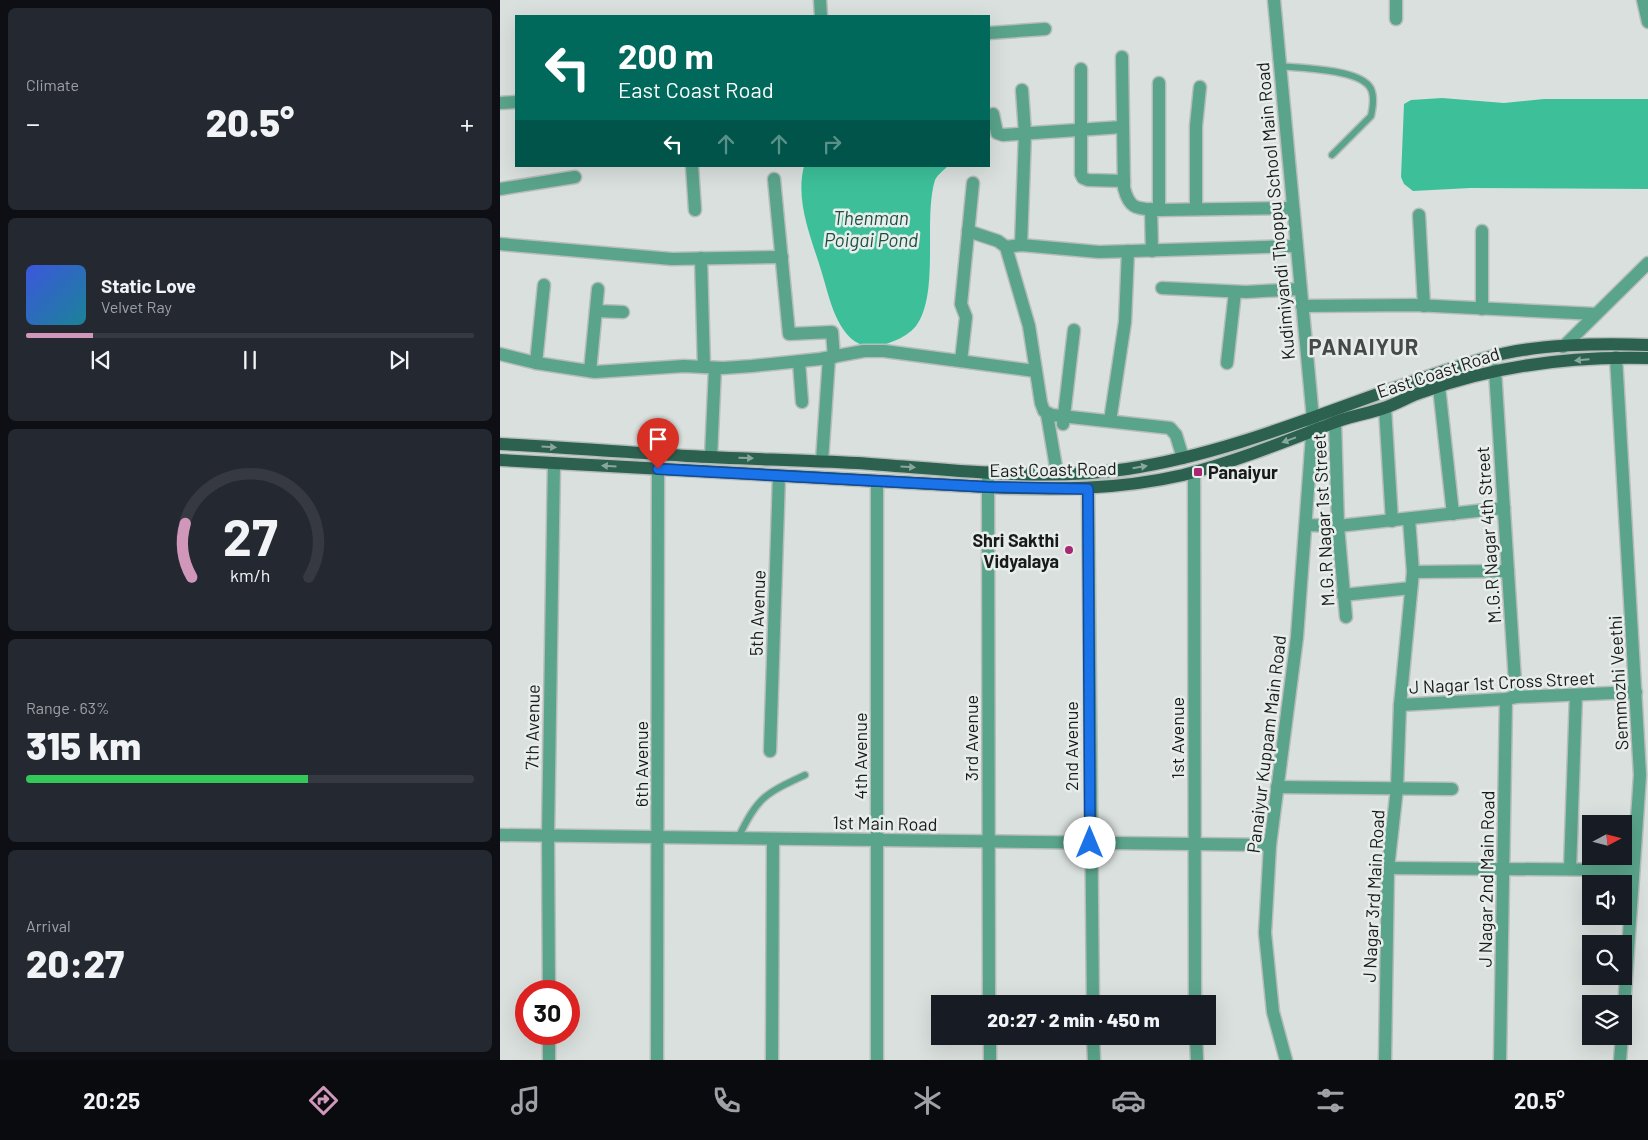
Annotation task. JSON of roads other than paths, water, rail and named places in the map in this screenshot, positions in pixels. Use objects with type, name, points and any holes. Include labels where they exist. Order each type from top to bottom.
[{"type":"main road","name":"East Coast Road","points":[[500,460],[988,487],[1088,489],[1144,482],[1194,472],[1313,425],[1381,391],[1493,356],[1613,343],[1648,345]]},
{"type":"main road","name":"East Coast Road","points":[[500,444],[988,472],[1057,473],[1124,469],[1183,458],[1313,425],[1335,422],[1385,408],[1439,387],[1495,370],[1525,365],[1616,357],[1648,358]]},
{"type":"main road","points":[[686,456],[686,470]]},
{"type":"street","points":[[820,0],[821,15]]},
{"type":"street","name":"Kudimiyandi Thoppu School Main Road","points":[[1274,0],[1295,246],[1313,425]]},
{"type":"street","points":[[1396,0],[1396,19]]},
{"type":"street","points":[[1643,0],[1648,22]]},
{"type":"street","points":[[990,33],[1045,29]]},
{"type":"street","points":[[1122,57],[1124,181],[1127,200],[1131,205],[1139,209],[1155,210],[1292,208]]},
{"type":"street","points":[[1080,69],[1082,128],[1080,169],[1083,178],[1124,181]]},
{"type":"street","points":[[1152,251],[1159,83]]},
{"type":"street","points":[[1196,208],[1196,126],[1200,87]]},
{"type":"street","points":[[1021,245],[1025,133],[1022,90]]},
{"type":"street","points":[[500,103],[515,102]]},
{"type":"street","points":[[993,114],[997,133],[1025,133],[1122,126]]},
{"type":"street","points":[[692,167],[695,210]]},
{"type":"street","points":[[500,188],[575,177]]},
{"type":"street","points":[[774,179],[789,334],[832,332],[822,462]]},
{"type":"street","points":[[961,361],[966,317],[961,307],[973,183]]},
{"type":"street","points":[[1419,215],[1424,306]]},
{"type":"street","points":[[968,230],[998,241],[1006,247],[1029,326],[1040,403],[1047,414],[1057,473]]},
{"type":"street","points":[[1482,232],[1482,309]]},
{"type":"street","points":[[500,244],[672,258],[782,257]]},
{"type":"street","points":[[1006,247],[1021,245],[1152,251],[1295,246]]},
{"type":"street","points":[[1110,421],[1125,322],[1128,251]]},
{"type":"street","points":[[701,258],[710,368],[711,457]]},
{"type":"street","points":[[1563,347],[1648,263]]},
{"type":"street","points":[[536,363],[544,285]]},
{"type":"street","points":[[1162,288],[1235,292],[1300,289]]},
{"type":"street","points":[[590,371],[598,290]]},
{"type":"street","points":[[1227,363],[1235,292]]},
{"type":"street","points":[[1302,306],[1424,306],[1596,314]]},
{"type":"street","points":[[596,310],[623,312]]},
{"type":"street","points":[[1064,420],[1074,330]]},
{"type":"street","points":[[500,354],[536,363],[590,371],[684,366],[710,368],[799,362],[864,351],[884,351],[1035,371]]},
{"type":"street","name":"Semmozhi Veethi","points":[[1616,357],[1640,775],[1625,995]]},
{"type":"street","points":[[799,362],[802,402]]},
{"type":"street","name":"M.G.R Nagar 4th Street","points":[[1495,370],[1508,571],[1511,698]]},
{"type":"street","points":[[1439,387],[1453,514]]},
{"type":"street","points":[[1385,408],[1392,521]]},
{"type":"street","points":[[1047,414],[1064,420],[1110,421],[1170,428],[1176,435],[1183,458]]},
{"type":"street","name":"M.G.R Nagar 1st Street","points":[[1335,422],[1338,526],[1346,617]]},
{"type":"street","name":"Panaiyur Kuppam Main Road","points":[[1286,1060],[1273,1012],[1265,933],[1270,845],[1297,638],[1313,425]]},
{"type":"street","name":"7th Avenue","points":[[549,980],[548,836],[554,463]]},
{"type":"street","name":"6th Avenue","points":[[657,1060],[658,469]]},
{"type":"street","name":"3rd Avenue","points":[[988,472],[990,995]]},
{"type":"street","name":"1st Avenue","points":[[1194,472],[1196,995]]},
{"type":"street","name":"5th Avenue","points":[[770,751],[779,476]]},
{"type":"street","name":"4th Avenue","points":[[877,481],[877,1060]]},
{"type":"street","name":"2nd Avenue","points":[[1088,489],[1093,995]]},
{"type":"street","points":[[1306,525],[1338,526],[1504,508]]},
{"type":"street","name":"J Nagar 3rd Main Road","points":[[1385,1060],[1388,868],[1397,788],[1400,704],[1413,572],[1409,519]]},
{"type":"street","points":[[1413,572],[1508,571]]},
{"type":"street","points":[[1343,595],[1411,588]]},
{"type":"street","name":"J Nagar 1st Cross Street","points":[[1400,704],[1636,692]]},
{"type":"street","points":[[1570,869],[1576,695]]},
{"type":"street","name":"J Nagar 2nd Main Road","points":[[1500,1060],[1503,868],[1511,698]]},
{"type":"street","points":[[1277,787],[1452,789]]},
{"type":"street","name":"1st Main Road","points":[[500,835],[1270,845]]},
{"type":"street","points":[[772,1060],[773,839]]},
{"type":"street","points":[[1388,868],[1633,870]]},
{"type":"street","points":[[549,1045],[549,1060]]},
{"type":"street","points":[[990,1045],[990,1060]]},
{"type":"street","points":[[1093,1045],[1094,1060]]},
{"type":"street","points":[[1196,1045],[1197,1060]]},
{"type":"street","points":[[1620,1060],[1621,1045]]},
{"type":"lane","points":[[1279,66],[1351,76],[1363,80],[1370,87],[1373,96],[1371,116],[1332,155]]},
{"type":"lane","points":[[738,838],[758,801],[774,789],[805,775]]},
{"type":"water","points":[[1442,98],[1504,103],[1544,99],[1648,99],[1648,189],[1470,188],[1413,191],[1404,184],[1401,177],[1404,104],[1411,100]]},
{"type":"water","name":"Thenman Poigai Pond","points":[[804,167],[947,167],[936,178],[932,196],[929,276],[923,312],[916,326],[903,337],[880,346],[865,346],[855,341],[840,325],[831,303],[805,219],[801,192]]},
{"type":"place","name":"Panaiyur","points":[[1198,472]]},
{"type":"place","name":"Shri Sakthi Vidyalaya","points":[[1069,550]]},
{"type":"district","name":"PANAIYUR","points":[[1364,346]]}]
